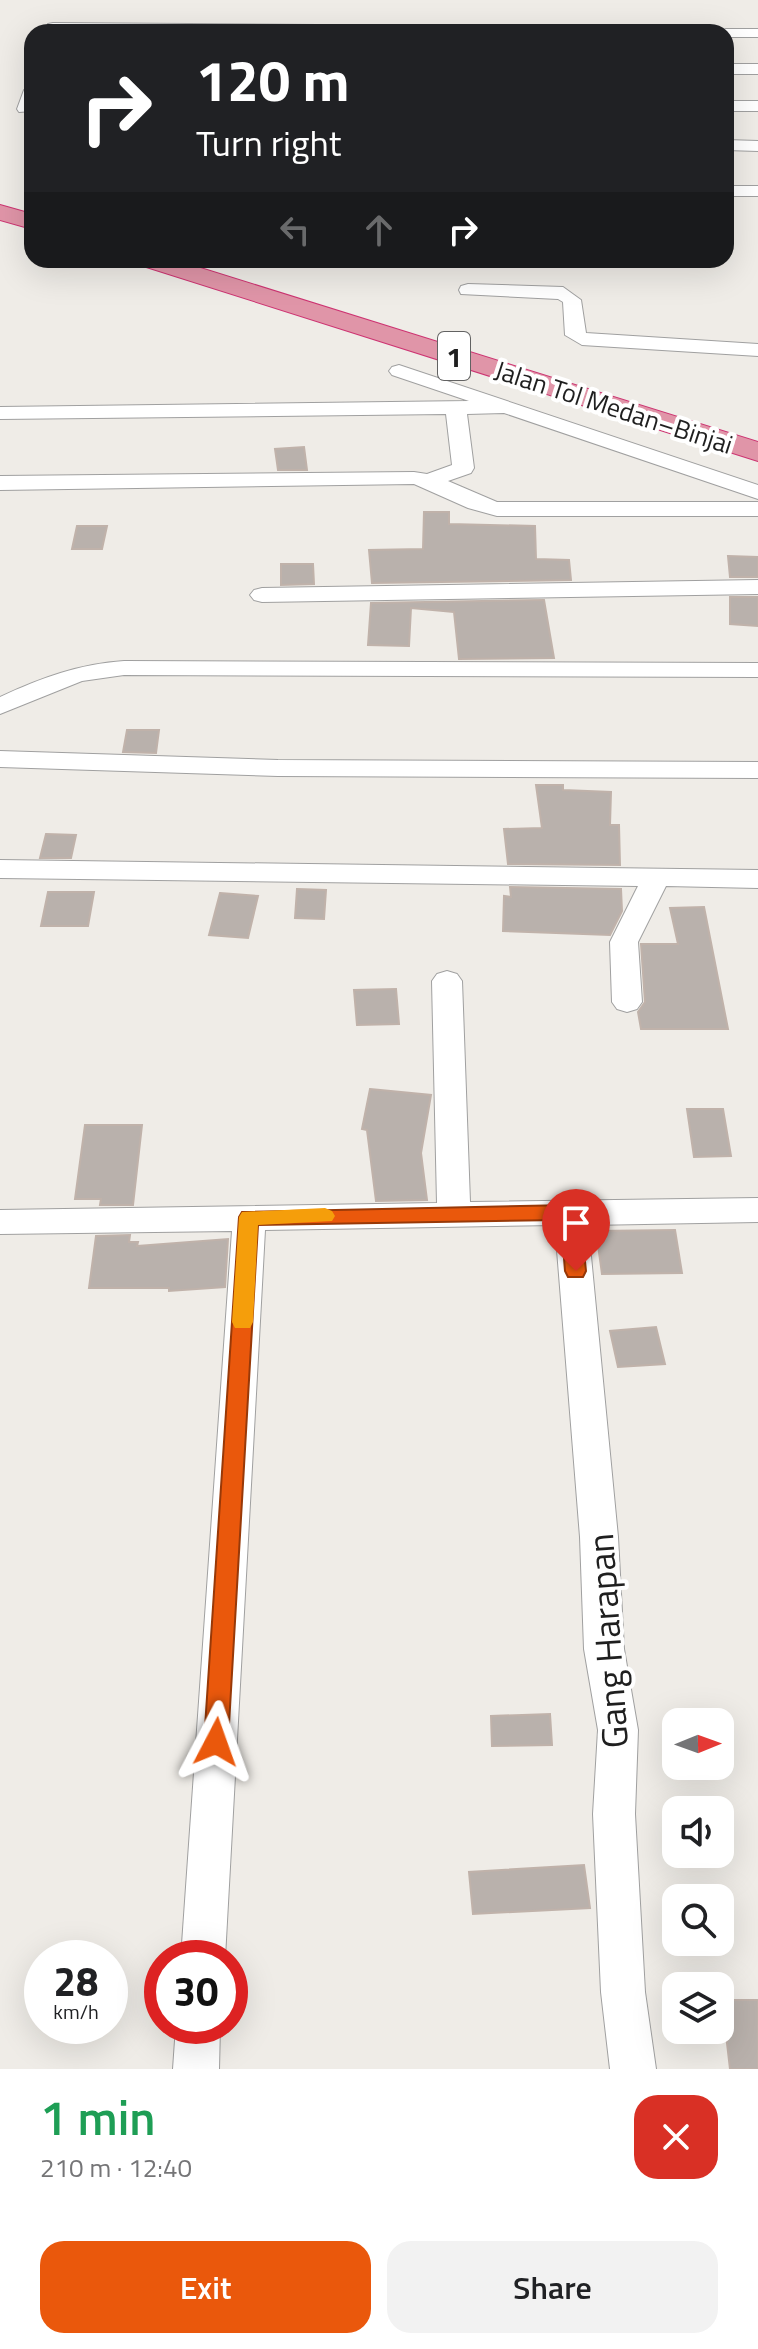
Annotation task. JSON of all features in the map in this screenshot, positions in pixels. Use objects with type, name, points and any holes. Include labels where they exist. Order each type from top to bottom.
[{"type":"highway","points":[[0,195],[24,203]]},
{"type":"highway","points":[[0,212],[24,220]]},
{"type":"highway","name":"Jalan Tol Medan–Binjai","points":[[174,268],[758,452]]},
{"type":"highway","name":"Jalan Tol Medan–Binjai","points":[[226,268],[563,376],[758,433]]},
{"type":"street","points":[[734,33],[758,33]]},
{"type":"street","points":[[734,69],[758,69]]},
{"type":"street","points":[[734,106],[758,106]]},
{"type":"street","points":[[734,145],[758,146]]},
{"type":"street","points":[[734,191],[758,191]]},
{"type":"street","points":[[468,290],[563,293],[572,300],[575,335],[582,339],[758,350]]},
{"type":"street","points":[[399,371],[758,492]]},
{"type":"street","points":[[0,413],[505,407]]},
{"type":"street","points":[[431,480],[463,468],[456,408]]},
{"type":"street","points":[[0,483],[386,477],[431,480],[492,508],[758,509]]},
{"type":"street","points":[[262,595],[758,587]]},
{"type":"street","points":[[0,706],[75,673],[124,668],[758,670]]},
{"type":"street","points":[[0,759],[278,768],[758,770]]},
{"type":"street","points":[[0,869],[758,879]]},
{"type":"street","points":[[627,1002],[624,942],[656,878]]},
{"type":"street","points":[[447,981],[454,1213]]},
{"type":"street","points":[[0,1222],[758,1210]]},
{"type":"street","name":"Gang Harapan","points":[[570,1212],[599,1537],[604,1649],[618,1730],[615,1829],[623,1992],[633,2069]]},
{"type":"street","points":[[204,1940],[249,1217]]},
{"type":"street","points":[[196,2069],[197,2044]]},
{"type":"building","points":[[304,447],[307,470],[278,470],[275,449]]},
{"type":"building","points":[[424,512],[449,512],[449,524],[535,526],[536,559],[569,560],[571,580],[372,583],[369,550],[423,549]]},
{"type":"building","points":[[77,526],[107,526],[102,549],[72,549]]},
{"type":"building","points":[[728,556],[758,557],[758,577],[730,577]]},
{"type":"building","points":[[281,564],[313,564],[314,584],[281,585]]},
{"type":"building","points":[[730,597],[758,597],[758,626],[730,624]]},
{"type":"building","points":[[544,600],[554,658],[459,659],[454,612],[411,608],[409,646],[368,645],[371,603]]},
{"type":"building","points":[[127,730],[159,730],[156,753],[123,752]]},
{"type":"building","points":[[536,785],[563,785],[563,790],[611,792],[610,825],[619,825],[620,865],[508,864],[504,829],[542,828]]},
{"type":"building","points":[[46,834],[76,835],[71,858],[40,858]]},
{"type":"building","points":[[510,887],[621,889],[622,911],[610,935],[503,931],[504,896],[511,897]]},
{"type":"building","points":[[297,889],[326,890],[324,919],[295,918]]},
{"type":"building","points":[[48,892],[94,892],[88,926],[41,926]]},
{"type":"building","points":[[220,893],[258,896],[248,938],[209,935]]},
{"type":"building","points":[[704,907],[728,1029],[641,1029],[638,1012],[645,1002],[641,944],[678,944],[670,908]]},
{"type":"building","points":[[396,989],[399,1024],[357,1025],[354,990]]},
{"type":"building","points":[[370,1089],[431,1095],[421,1153],[427,1200],[376,1201],[367,1130],[362,1129]]},
{"type":"building","points":[[687,1109],[723,1109],[731,1156],[694,1157]]},
{"type":"building","points":[[85,1125],[142,1125],[133,1205],[100,1205],[101,1199],[75,1199]]},
{"type":"building","points":[[675,1230],[682,1273],[602,1274],[596,1231]]},
{"type":"building","points":[[130,1235],[129,1242],[138,1242],[137,1246],[228,1239],[225,1287],[169,1291],[169,1288],[89,1288],[96,1236]]},
{"type":"building","points":[[656,1327],[665,1364],[618,1367],[610,1331]]},
{"type":"building","points":[[550,1714],[552,1745],[492,1746],[491,1716]]},
{"type":"building","points":[[584,1865],[590,1908],[473,1914],[469,1872]]},
{"type":"building","points":[[734,2000],[758,2000],[758,2069],[730,2069],[727,2044],[734,2044]]},
{"type":"slow traffic","points":[[242,1322],[249,1217],[325,1216]]},
{"type":"route","points":[[216,1742],[249,1217],[570,1212],[576,1271]]}]
